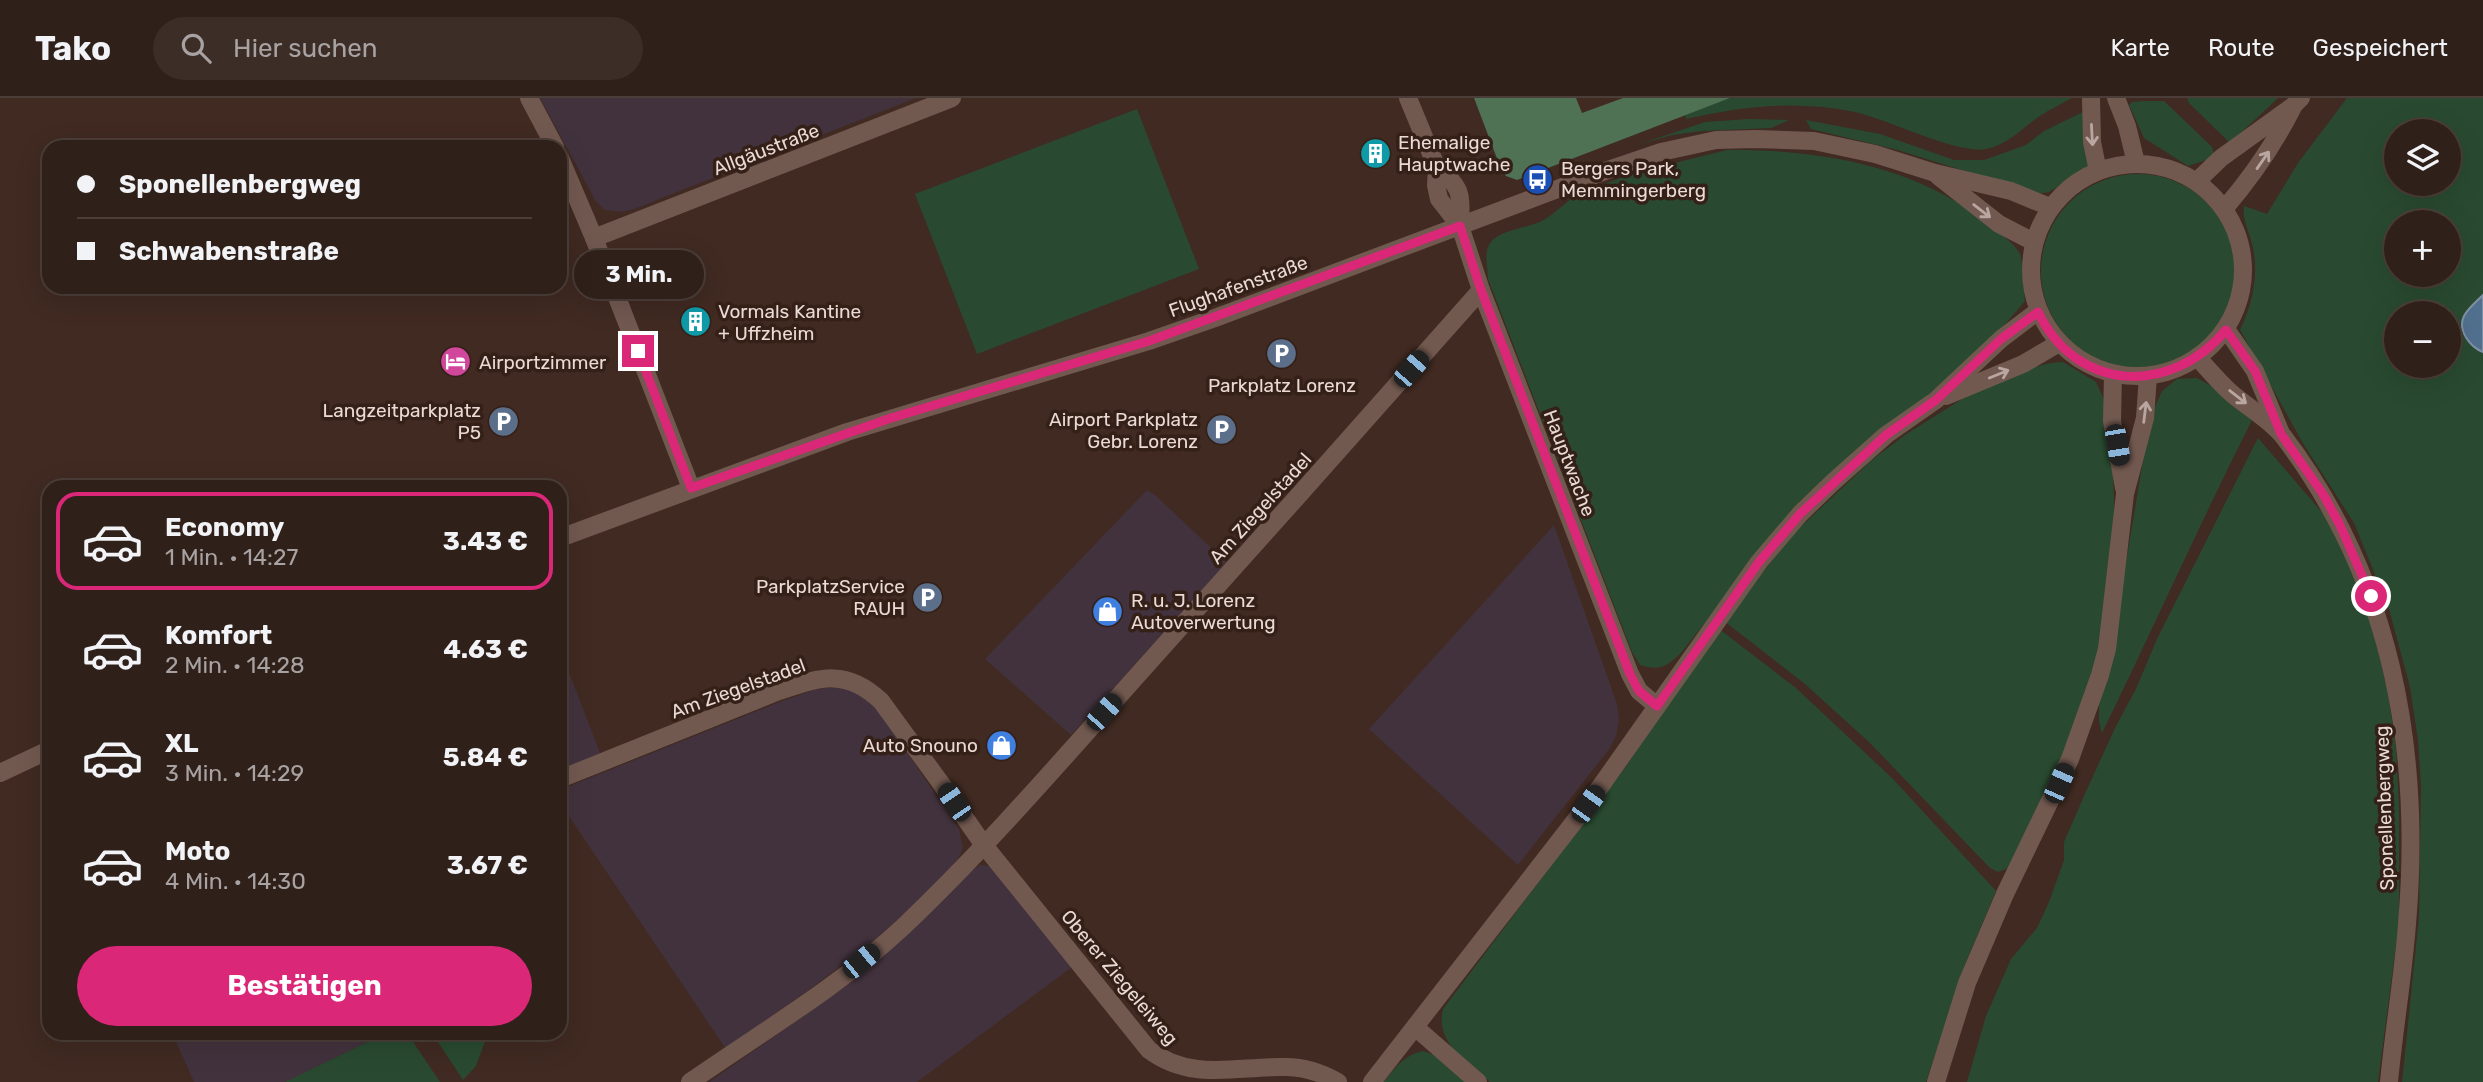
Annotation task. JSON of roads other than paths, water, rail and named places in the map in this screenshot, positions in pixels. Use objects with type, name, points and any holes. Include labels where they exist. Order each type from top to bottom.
[{"type":"street","points":[[529,98],[551,140]]},
{"type":"street","name":"Allgäustraße","points":[[594,238],[953,98]]},
{"type":"street","name":"Hauptwache","points":[[1408,98],[1437,168],[1436,185],[1440,200],[1460,226],[1481,290],[1630,674],[1639,691],[1657,706]]},
{"type":"street","points":[[2091,98],[2092,142],[2098,171]]},
{"type":"street","points":[[2116,98],[2127,126],[2136,163]]},
{"type":"street","points":[[2197,181],[2221,158],[2297,102]]},
{"type":"street","points":[[2224,209],[2275,143],[2297,102]]},
{"type":"street","name":"Flughafenstraße","points":[[567,535],[847,432],[1149,341],[1605,170],[1661,152],[1716,140],[1814,141],[1875,154],[1936,173],[2011,191],[2050,207]]},
{"type":"street","points":[[2136,163],[2172,170],[2197,181],[2224,209],[2239,240],[2243,261],[2243,282],[2236,310],[2226,330],[2197,358],[2174,370],[2148,376],[2113,374],[2090,366],[2070,354],[2038,312],[2030,268],[2034,242],[2050,207],[2078,181],[2098,171],[2136,163]]},
{"type":"street","name":"Flughafenstraße","points":[[1936,173],[1999,224],[2034,242]]},
{"type":"street","points":[[567,174],[691,488]]},
{"type":"street","name":"Am Ziegelstadel","points":[[690,1082],[820,993],[903,927],[1013,814],[1481,290]]},
{"type":"street","points":[[1372,1082],[1588,804],[1759,562],[1800,514],[1886,435],[1936,400],[2001,339],[2038,312]]},
{"type":"street","name":"Sponellenbergweg","points":[[2226,330],[2255,371],[2281,434],[2323,494],[2357,562],[2381,626],[2396,683],[2403,722],[2410,848],[2407,923],[2389,1082]]},
{"type":"street","points":[[1936,400],[2023,364],[2059,343]]},
{"type":"street","name":"Sponellenbergweg","points":[[2197,358],[2230,392],[2281,434]]},
{"type":"street","points":[[2113,374],[2112,421],[2125,494]]},
{"type":"street","points":[[1936,1082],[1967,984],[1984,941],[2059,783],[2090,708],[2107,649],[2125,494],[2146,418],[2148,376]]},
{"type":"street","name":"Am Ziegelstadel","points":[[567,776],[779,691],[805,682],[842,678],[861,684],[881,701],[983,844]]},
{"type":"street","points":[[0,773],[42,753]]},
{"type":"street","name":"Oberer Ziegeleiweg","points":[[983,844],[1149,1050],[1160,1060],[1183,1071],[1205,1074],[1294,1067],[1324,1074],[1338,1082]]},
{"type":"street","points":[[1415,1027],[1478,1082]]},
{"type":"water","points":[[2483,295],[2483,352],[2469,342],[2462,321],[2470,307]]},
{"type":"place","name":"Ehemalige Hauptwache","points":[[1375,153]]},
{"type":"place","name":"Bergers Park, Memmingerberg","points":[[1538,179]]},
{"type":"place","name":"Vormals Kantine + Uffzheim","points":[[695,322]]},
{"type":"place","name":"Parkplatz Lorenz","points":[[1282,354]]},
{"type":"place","name":"Airportzimmer","points":[[456,362]]},
{"type":"place","name":"Langzeitparkplatz P5","points":[[504,421]]},
{"type":"place","name":"Airport Parkplatz Gebr. Lorenz","points":[[1221,430]]},
{"type":"place","name":"ParkplatzService RAUH","points":[[928,597]]},
{"type":"place","name":"R. u. J. Lorenz Autoverwertung","points":[[1108,611]]},
{"type":"place","name":"Auto Snouno","points":[[1001,745]]}]
